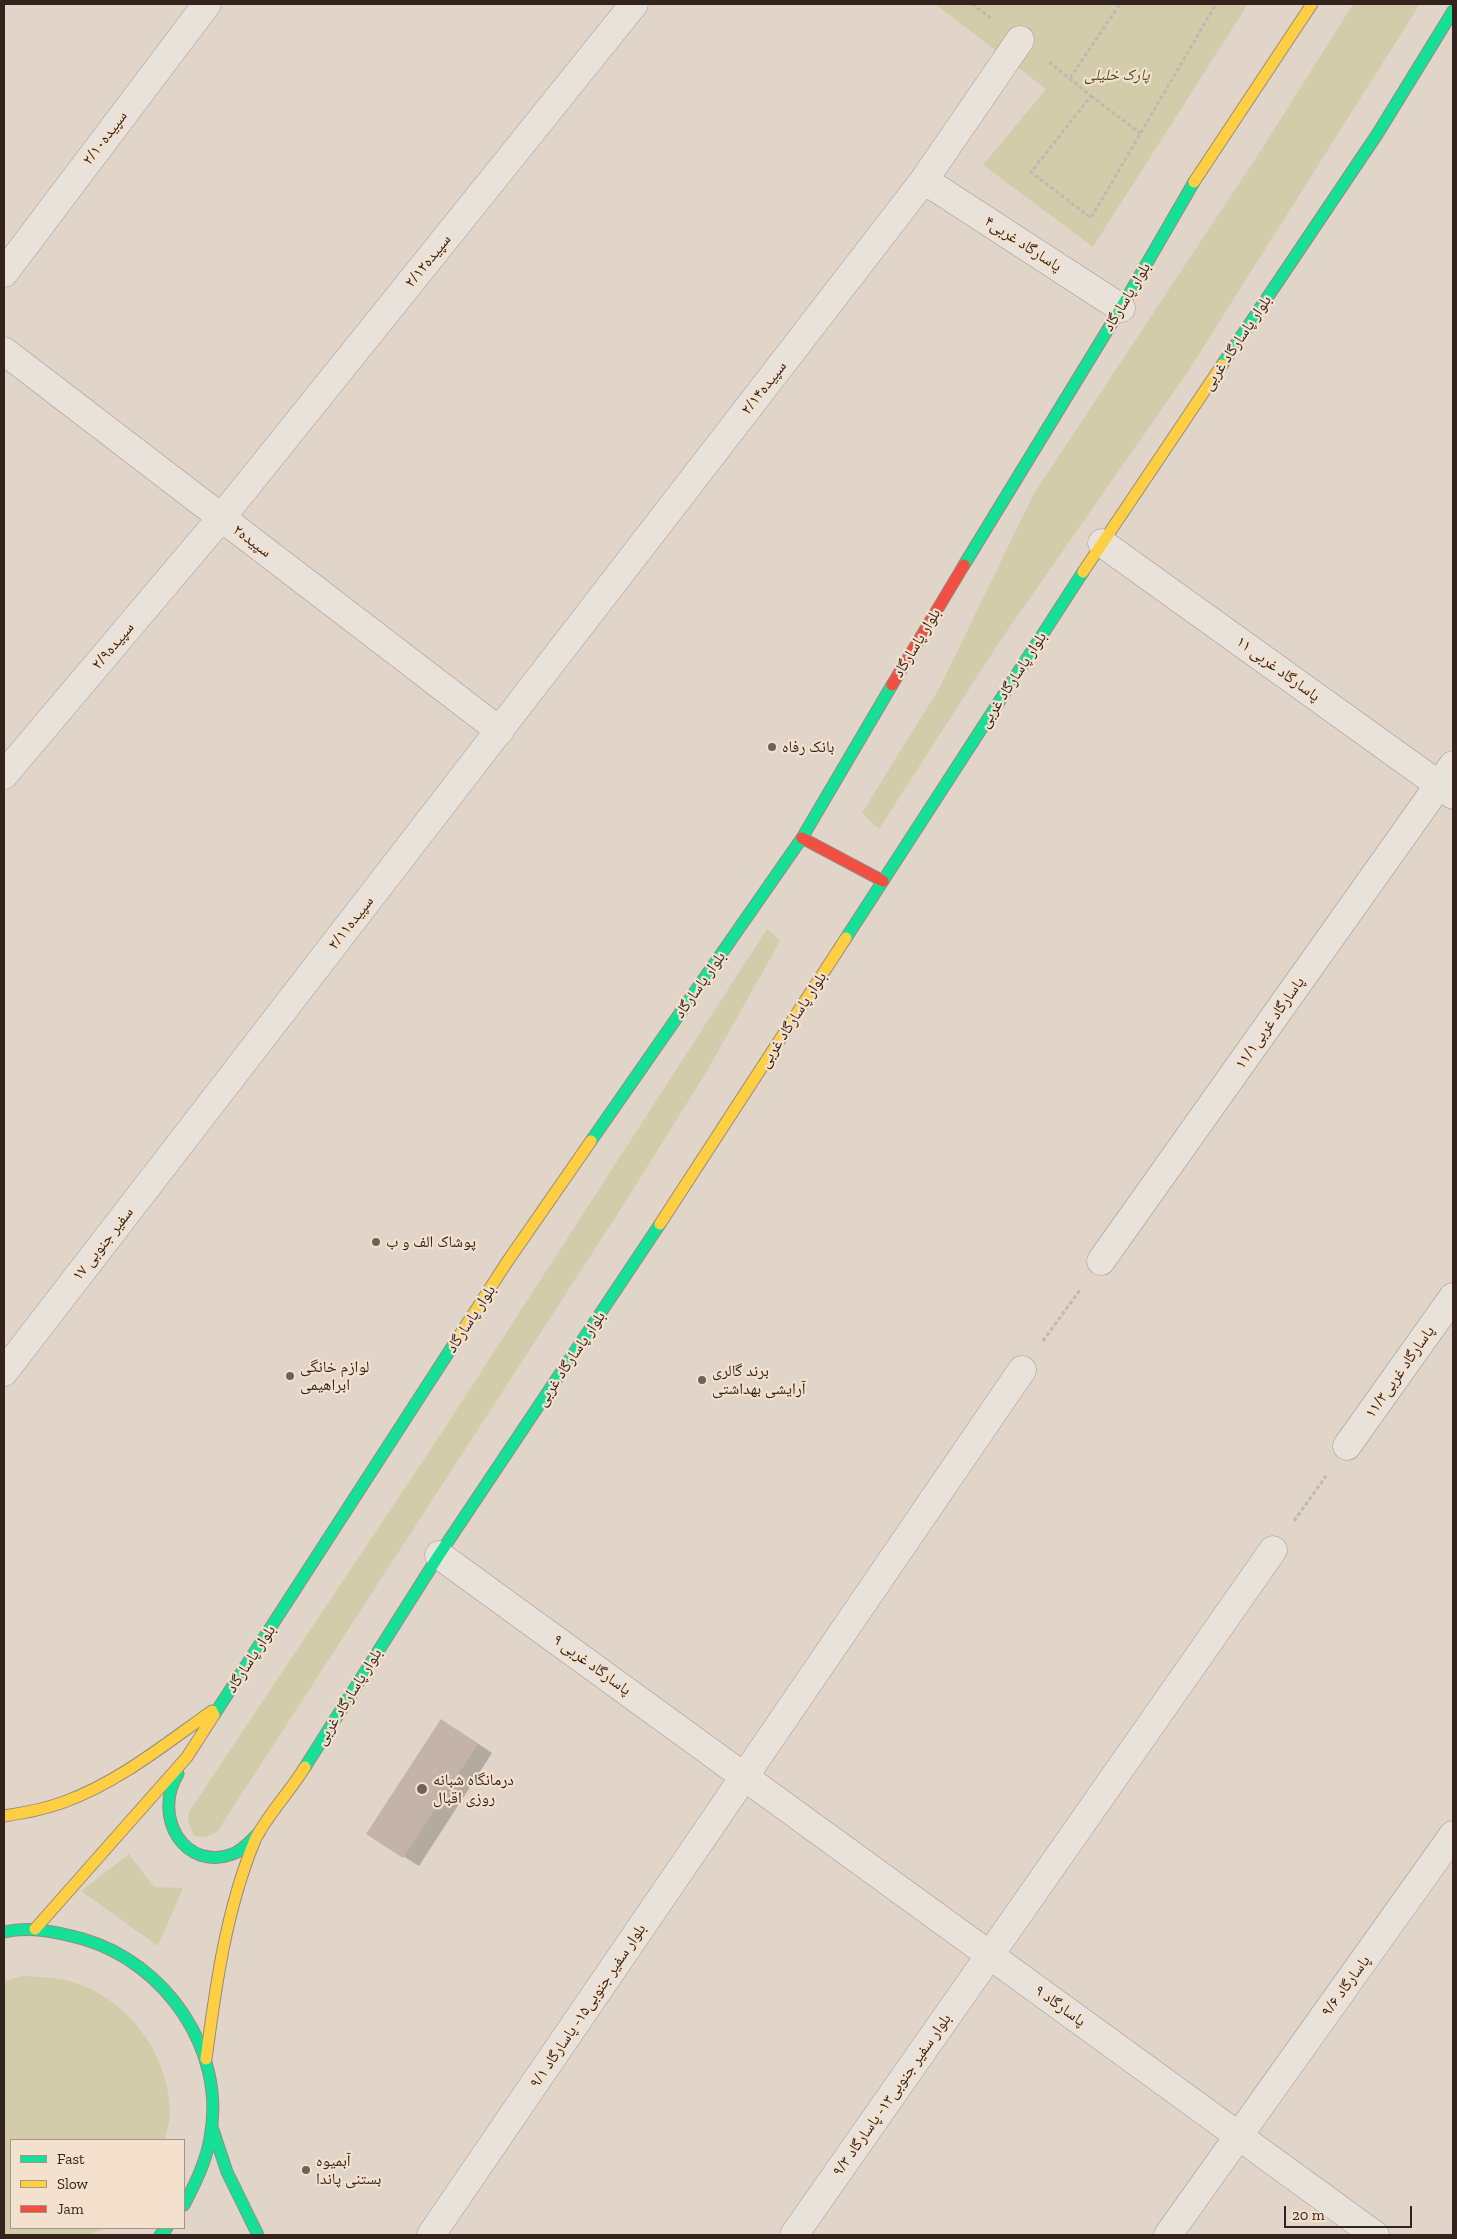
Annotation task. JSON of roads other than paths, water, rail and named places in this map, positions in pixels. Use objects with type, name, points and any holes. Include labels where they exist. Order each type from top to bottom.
[{"type":"main road","points":[[1300,23],[1308,4]]},
{"type":"main road","name":"بلوار پاسارگاد","points":[[35,1929],[99,1859],[187,1757],[507,1262],[802,838],[1003,498],[1121,308],[1202,169],[1312,4]]},
{"type":"main road","name":"بلوار پاسارگاد غربی","points":[[206,2059],[217,1976],[229,1918],[256,1838],[302,1771],[440,1555],[647,1244],[1102,543],[1378,133],[1453,11]]},
{"type":"main road","points":[[1421,62],[1453,36]]},
{"type":"main road","points":[[802,838],[884,881]]},
{"type":"main road","points":[[4,1816],[28,1813],[75,1800],[121,1777],[223,1703]]},
{"type":"main road","points":[[187,1757],[169,1790],[168,1814],[176,1836],[194,1854],[217,1857],[236,1852],[262,1830]]},
{"type":"main road","points":[[5,1930],[35,1929],[91,1939],[142,1966],[182,2007],[206,2059],[213,2093],[212,2127],[200,2175],[185,2203]]},
{"type":"main road","points":[[212,2127],[227,2172],[258,2235]]},
{"type":"street","name":"سپیده۲/۱۰","points":[[4,273],[207,4]]},
{"type":"street","name":"سپیده۲/۱۲","points":[[221,518],[634,4]]},
{"type":"street","name":"سپیده۲/۱۴","points":[[500,730],[924,180],[1020,40]]},
{"type":"street","name":"پاسارگاد غربی۴","points":[[924,180],[1121,308]]},
{"type":"street","name":"سپیده۲","points":[[4,351],[500,730]]},
{"type":"street","name":"سپیده۲/۹","points":[[4,775],[221,518]]},
{"type":"street","name":"پاسارگاد غربی ۱۱","points":[[1102,543],[1449,782]]},
{"type":"street","name":"سپیده۲/۱۱","points":[[202,1116],[500,730]]},
{"type":"street","name":"پاسارگاد غربی۱۱/۱","points":[[1100,1260],[1449,782]]},
{"type":"street","name":"سفیر جنوبی ۱۷","points":[[4,1372],[202,1116]]},
{"type":"street","name":"پاسارگاد غربی۱۱/۳","points":[[1347,1446],[1453,1297]]},
{"type":"street","name":"بلوار سفیر جنوبی۱۵- پاسارگاد ۹/۱","points":[[431,2235],[1022,1370]]},
{"type":"street","name":"بلوار سفیر جنوبی۱۳- پاسارگاد ۹/۳","points":[[794,2235],[1273,1550]]},
{"type":"street","name":"پاسارگاد غربی ۹","points":[[440,1555],[744,1776]]},
{"type":"street","name":"پاسارگاد ۹","points":[[744,1776],[1375,2235]]},
{"type":"street","name":"پاسارگاد ۹/۶","points":[[1168,2235],[1453,1835]]},
{"type":"place","name":"بانک رفاه","points":[[772,747]]},
{"type":"place","name":"پوشاک الف و ب","points":[[376,1242]]},
{"type":"place","name":"لوازم خانگی ابراهیمی","points":[[290,1376]]},
{"type":"place","name":"برند گالری آرایشی بهداشتی","points":[[702,1380]]},
{"type":"place","name":"درمانگاه شبانه روزی اقبال","points":[[422,1789]]},
{"type":"place","name":"آبمیوه بستنی پاندا","points":[[306,2170]]},
{"type":"park label","name":"پارک خلیلی","points":[[1117,75]]}]
